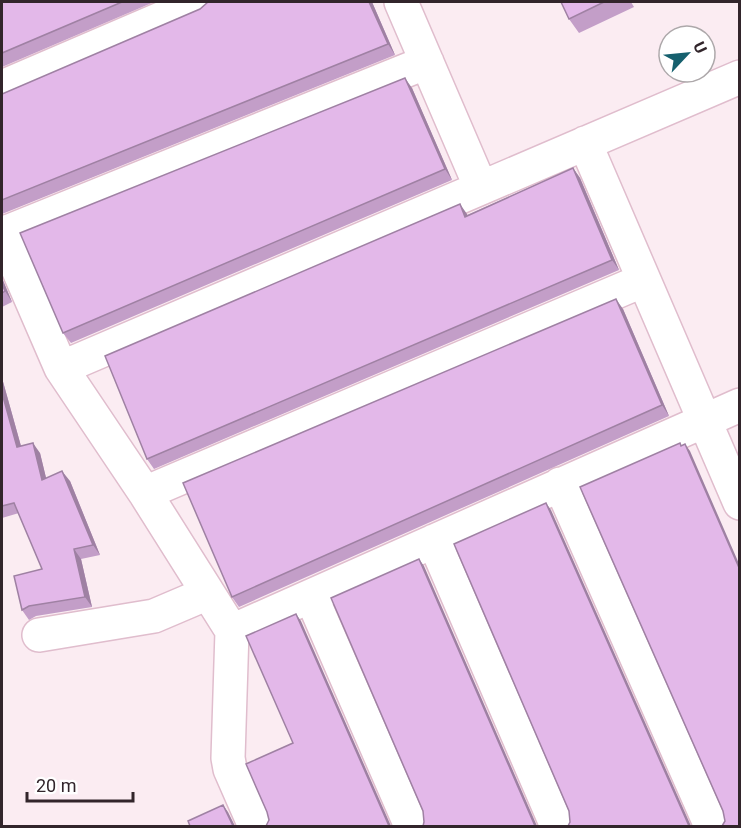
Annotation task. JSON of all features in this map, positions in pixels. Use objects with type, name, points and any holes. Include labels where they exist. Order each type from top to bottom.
[{"type":"street","points":[[2,87],[200,2]]},
{"type":"street","points":[[401,2],[482,188]]},
{"type":"street","points":[[255,826],[230,769],[228,758],[232,631],[145,493],[61,368],[2,233],[427,62]]},
{"type":"street","points":[[61,368],[740,77]]},
{"type":"street","points":[[585,143],[740,503]]},
{"type":"street","points":[[145,493],[644,280]]},
{"type":"street","points":[[232,631],[740,405]]},
{"type":"street","points":[[560,484],[711,826]]},
{"type":"street","points":[[434,541],[557,826]]},
{"type":"street","points":[[39,635],[154,616],[208,593]]},
{"type":"street","points":[[311,596],[411,826]]},
{"type":"building","points":[[2,2],[122,2],[2,53]]},
{"type":"building","points":[[208,2],[369,2],[388,44],[2,200],[2,94],[200,9]]},
{"type":"building","points":[[561,2],[604,2],[569,19]]},
{"type":"building","points":[[405,78],[445,169],[63,333],[20,233]]},
{"type":"building","points":[[573,168],[612,260],[147,459],[105,356],[460,204],[465,217]]},
{"type":"building","points":[[616,299],[662,405],[232,597],[183,483]]},
{"type":"building","points":[[2,393],[17,447],[33,443],[42,480],[62,471],[93,545],[74,549],[85,597],[29,606],[22,610],[14,576],[42,569],[14,503],[2,506]]},
{"type":"building","points":[[680,443],[681,446],[685,444],[740,570],[740,826],[722,826],[725,821],[723,811],[580,487]]},
{"type":"building","points":[[546,503],[689,826],[568,826],[569,811],[454,544]]},
{"type":"building","points":[[419,559],[535,826],[423,826],[423,811],[331,598]]},
{"type":"building","points":[[296,614],[389,826],[266,826],[269,820],[267,812],[246,764],[293,743],[246,636]]},
{"type":"building","points":[[223,805],[233,826],[190,826],[188,821]]}]
